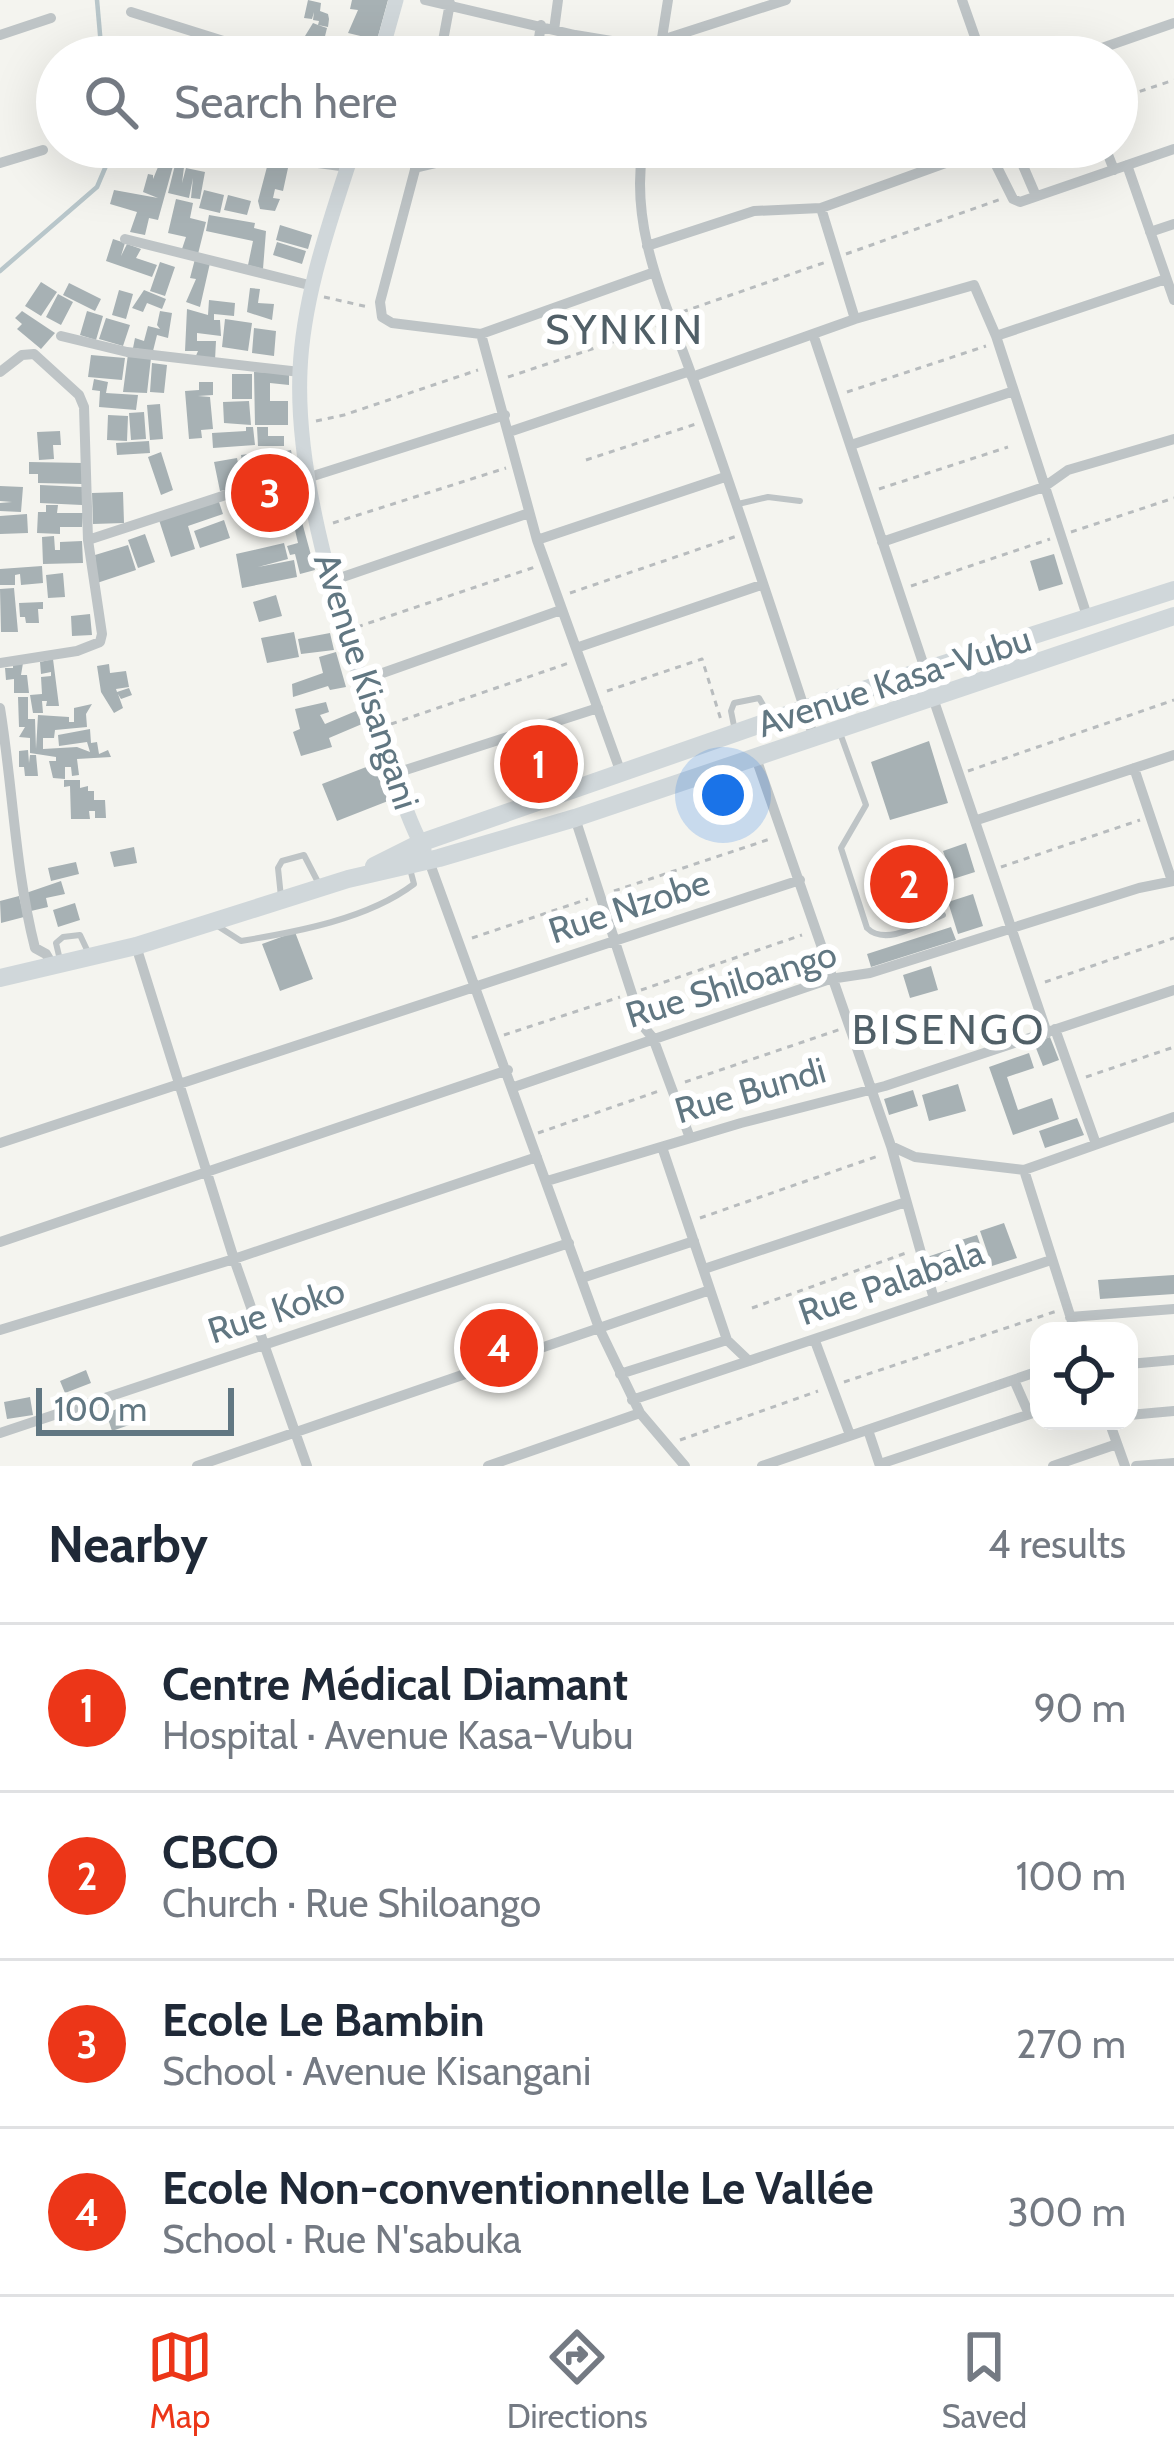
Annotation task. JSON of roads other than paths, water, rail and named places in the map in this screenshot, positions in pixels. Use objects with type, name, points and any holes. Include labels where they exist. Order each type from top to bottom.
[{"type":"main road","name":"Avenue Kasa-Vubu","points":[[419,856],[620,773],[730,734],[1174,590]]},
{"type":"main road","name":"Avenue Kasa-Vubu","points":[[8,976],[136,946],[419,856],[575,818],[1174,616]]},
{"type":"street","points":[[386,36],[396,0]]},
{"type":"street","points":[[425,0],[591,36]]},
{"type":"street","points":[[545,36],[558,0]]},
{"type":"street","points":[[662,36],[668,0]]},
{"type":"street","points":[[693,36],[786,0]]},
{"type":"street","points":[[962,0],[974,36]]},
{"type":"street","points":[[444,36],[450,3]]},
{"type":"street","points":[[131,12],[207,36]]},
{"type":"street","points":[[0,35],[51,18]]},
{"type":"street","points":[[1137,36],[1174,23]]},
{"type":"street","points":[[1138,162],[1174,149]]},
{"type":"street","points":[[0,163],[36,152]]},
{"type":"street","name":"Avenue Kisangani","points":[[348,168],[312,290],[300,372],[302,423],[344,632],[419,856]]},
{"type":"street","points":[[415,168],[380,310],[392,323],[481,334],[652,272]]},
{"type":"street","points":[[641,168],[639,204],[652,272],[814,738]]},
{"type":"street","points":[[647,246],[754,212],[821,208],[930,168]]},
{"type":"street","points":[[998,168],[1013,199],[1020,202],[1120,168],[1174,300]]},
{"type":"street","points":[[1024,168],[1036,196]]},
{"type":"street","points":[[821,208],[855,319]]},
{"type":"street","points":[[1150,232],[1174,224]]},
{"type":"street","points":[[124,239],[312,290]]},
{"type":"street","points":[[997,339],[1166,279]]},
{"type":"street","points":[[509,432],[970,284],[976,288],[997,339],[1088,619]]},
{"type":"street","points":[[481,334],[537,539],[620,773]]},
{"type":"street","points":[[813,334],[925,669]]},
{"type":"street","points":[[61,336],[127,352],[300,372]]},
{"type":"street","points":[[0,372],[22,355],[34,354],[79,395],[87,422],[88,539],[100,642],[77,651],[0,663]]},
{"type":"street","points":[[851,445],[1014,391]]},
{"type":"street","points":[[88,539],[244,489],[310,477],[505,415]]},
{"type":"street","points":[[882,542],[1044,488],[1068,470],[1174,439]]},
{"type":"street","points":[[537,539],[724,476]]},
{"type":"street","points":[[331,581],[529,513]]},
{"type":"street","points":[[578,653],[761,584]]},
{"type":"street","points":[[360,681],[560,604]]},
{"type":"street","points":[[933,698],[1032,987],[1096,1144]]},
{"type":"street","points":[[394,775],[596,701]]},
{"type":"street","points":[[0,708],[19,845],[20,890],[35,948],[57,965]]},
{"type":"street","points":[[977,820],[1174,755]]},
{"type":"street","points":[[756,758],[891,1149],[934,1299]]},
{"type":"street","points":[[1134,768],[1173,881]]},
{"type":"street","points":[[575,818],[613,944],[690,1138]]},
{"type":"street","points":[[419,856],[508,1070],[599,1328],[640,1413],[685,1466]]},
{"type":"street","name":"Rue Nzobe","points":[[0,1143],[800,880]]},
{"type":"street","name":"Rue Shiloango","points":[[514,1087],[830,980],[870,973],[1173,881]]},
{"type":"street","points":[[136,946],[206,1175],[307,1466]]},
{"type":"street","name":"Rue Bundi","points":[[547,1181],[885,1086],[1174,990]]},
{"type":"street","points":[[0,1242],[508,1070]]},
{"type":"street","points":[[891,1149],[1024,1170],[1174,1117]]},
{"type":"street","points":[[662,1147],[727,1340],[749,1361]]},
{"type":"street","points":[[0,1330],[234,1259],[537,1156]]},
{"type":"street","points":[[1024,1170],[1072,1322]]},
{"type":"street","points":[[704,1269],[906,1202]]},
{"type":"street","points":[[581,1278],[694,1241]]},
{"type":"street","name":"Rue Koko","points":[[0,1433],[569,1243]]},
{"type":"street","name":"Rue Palabala","points":[[632,1400],[1051,1259]]},
{"type":"street","points":[[197,1466],[710,1290]]},
{"type":"street","points":[[1068,1312],[1174,1309]]},
{"type":"street","points":[[620,1373],[727,1340]]},
{"type":"street","points":[[815,1341],[850,1435]]},
{"type":"street","points":[[1138,1363],[1174,1360]]},
{"type":"street","points":[[762,1466],[1030,1374]]},
{"type":"street","points":[[1013,1380],[1030,1406]]},
{"type":"street","points":[[1138,1413],[1174,1411]]},
{"type":"street","points":[[488,1466],[640,1413]]},
{"type":"street","points":[[868,1430],[880,1465],[1030,1413]]},
{"type":"street","points":[[1113,1430],[1125,1466]]},
{"type":"street","points":[[1053,1466],[1118,1444]]},
{"type":"street","points":[[1136,1466],[1174,1463]]},
{"type":"lane","points":[[734,505],[768,497],[800,501]]},
{"type":"lane","points":[[730,734],[734,703],[759,698],[772,720]]},
{"type":"lane","points":[[839,730],[866,806],[841,848],[867,928],[885,937],[944,915]]},
{"type":"lane","points":[[281,900],[278,868],[290,857],[304,855],[321,888]]},
{"type":"lane","points":[[213,923],[241,941],[347,915],[395,898],[414,884],[419,856]]},
{"type":"waterway","points":[[97,0],[100,36]]},
{"type":"waterway","points":[[0,271],[97,187],[105,168]]},
{"type":"place","name":"Ecole Le Bambin","points":[[270,493]]},
{"type":"place","name":"Centre Médical Diamant","points":[[539,764]]},
{"type":"place","name":"CBCO","points":[[909,884]]},
{"type":"place","name":"Ecole Non-conventionnelle Le Vallée","points":[[499,1348]]},
{"type":"district","name":"SYNKIN","points":[[625,329]]},
{"type":"district","name":"BISENGO","points":[[949,1029]]}]
